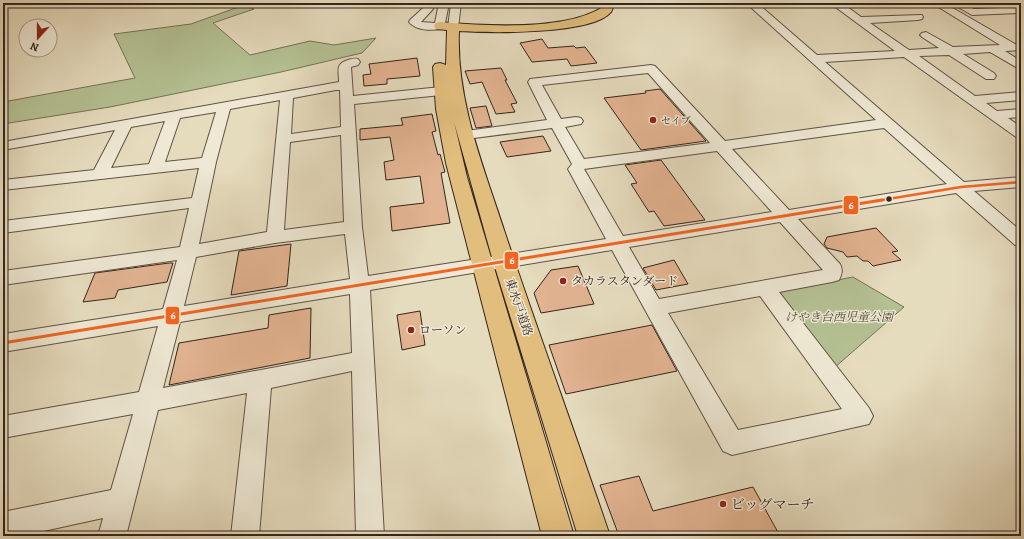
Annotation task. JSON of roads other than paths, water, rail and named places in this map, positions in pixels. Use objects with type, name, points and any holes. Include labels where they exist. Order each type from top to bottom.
[{"type":"highway","points":[[449,26],[566,22],[582,19],[594,14],[601,3]]},
{"type":"highway","points":[[449,26],[541,27],[578,23],[596,18],[608,8],[608,3]]},
{"type":"highway","name":"東水戸道路","points":[[449,26],[441,91],[448,137],[458,177],[493,264],[594,536]]},
{"type":"highway","name":"東水戸道路","points":[[449,26],[455,84],[493,264],[558,536]]},
{"type":"street","points":[[427,3],[428,9],[414,22],[424,26],[449,26]]},
{"type":"street","points":[[444,3],[449,26]]},
{"type":"street","points":[[449,26],[456,3]]},
{"type":"street","points":[[751,3],[1021,241]]},
{"type":"street","points":[[835,3],[1021,134]]},
{"type":"street","points":[[937,3],[1018,48]]},
{"type":"street","points":[[956,3],[972,12],[1021,10]]},
{"type":"street","points":[[859,20],[918,17]]},
{"type":"street","points":[[926,35],[990,76]]},
{"type":"street","points":[[974,38],[1021,66]]},
{"type":"street","points":[[953,39],[971,50]]},
{"type":"street","points":[[815,59],[1018,48]]},
{"type":"street","points":[[354,62],[346,65],[346,94],[353,227],[360,286],[370,536]]},
{"type":"street","points":[[654,308],[832,275],[833,269],[722,146],[651,69],[534,82],[575,159],[580,164],[591,164],[722,146],[887,123]]},
{"type":"street","points":[[3,146],[336,86],[343,86],[346,94]]},
{"type":"street","points":[[346,94],[441,91]]},
{"type":"street","points":[[275,237],[287,95]]},
{"type":"street","points":[[973,100],[1021,96]]},
{"type":"street","points":[[112,536],[188,252],[198,202],[224,107]]},
{"type":"street","points":[[994,115],[1021,113]]},
{"type":"street","points":[[155,168],[174,116]]},
{"type":"street","points":[[466,134],[576,121]]},
{"type":"street","points":[[100,174],[125,125]]},
{"type":"street","points":[[283,139],[348,130]]},
{"type":"street","points":[[3,185],[208,162]]},
{"type":"street","points":[[580,164],[576,169],[732,443],[861,416],[765,288]]},
{"type":"street","points":[[3,343],[786,217],[961,187],[1021,182]]},
{"type":"street","points":[[3,227],[198,202]]},
{"type":"street","points":[[3,278],[188,252],[275,237],[353,227]]},
{"type":"street","points":[[3,427],[260,381],[363,360]]},
{"type":"street","points":[[245,536],[260,381]]},
{"type":"street","points":[[3,526],[121,501]]},
{"type":"place","name":"セイブ","points":[[653,120]]},
{"type":"place","name":"タカラスタンダード","points":[[563,281]]},
{"type":"place","name":"ローソン","points":[[411,330]]},
{"type":"place","name":"ビッグマーチ","points":[[723,504]]},
{"type":"park label","name":"けやき台西児童公園","points":[[839,317]]}]
